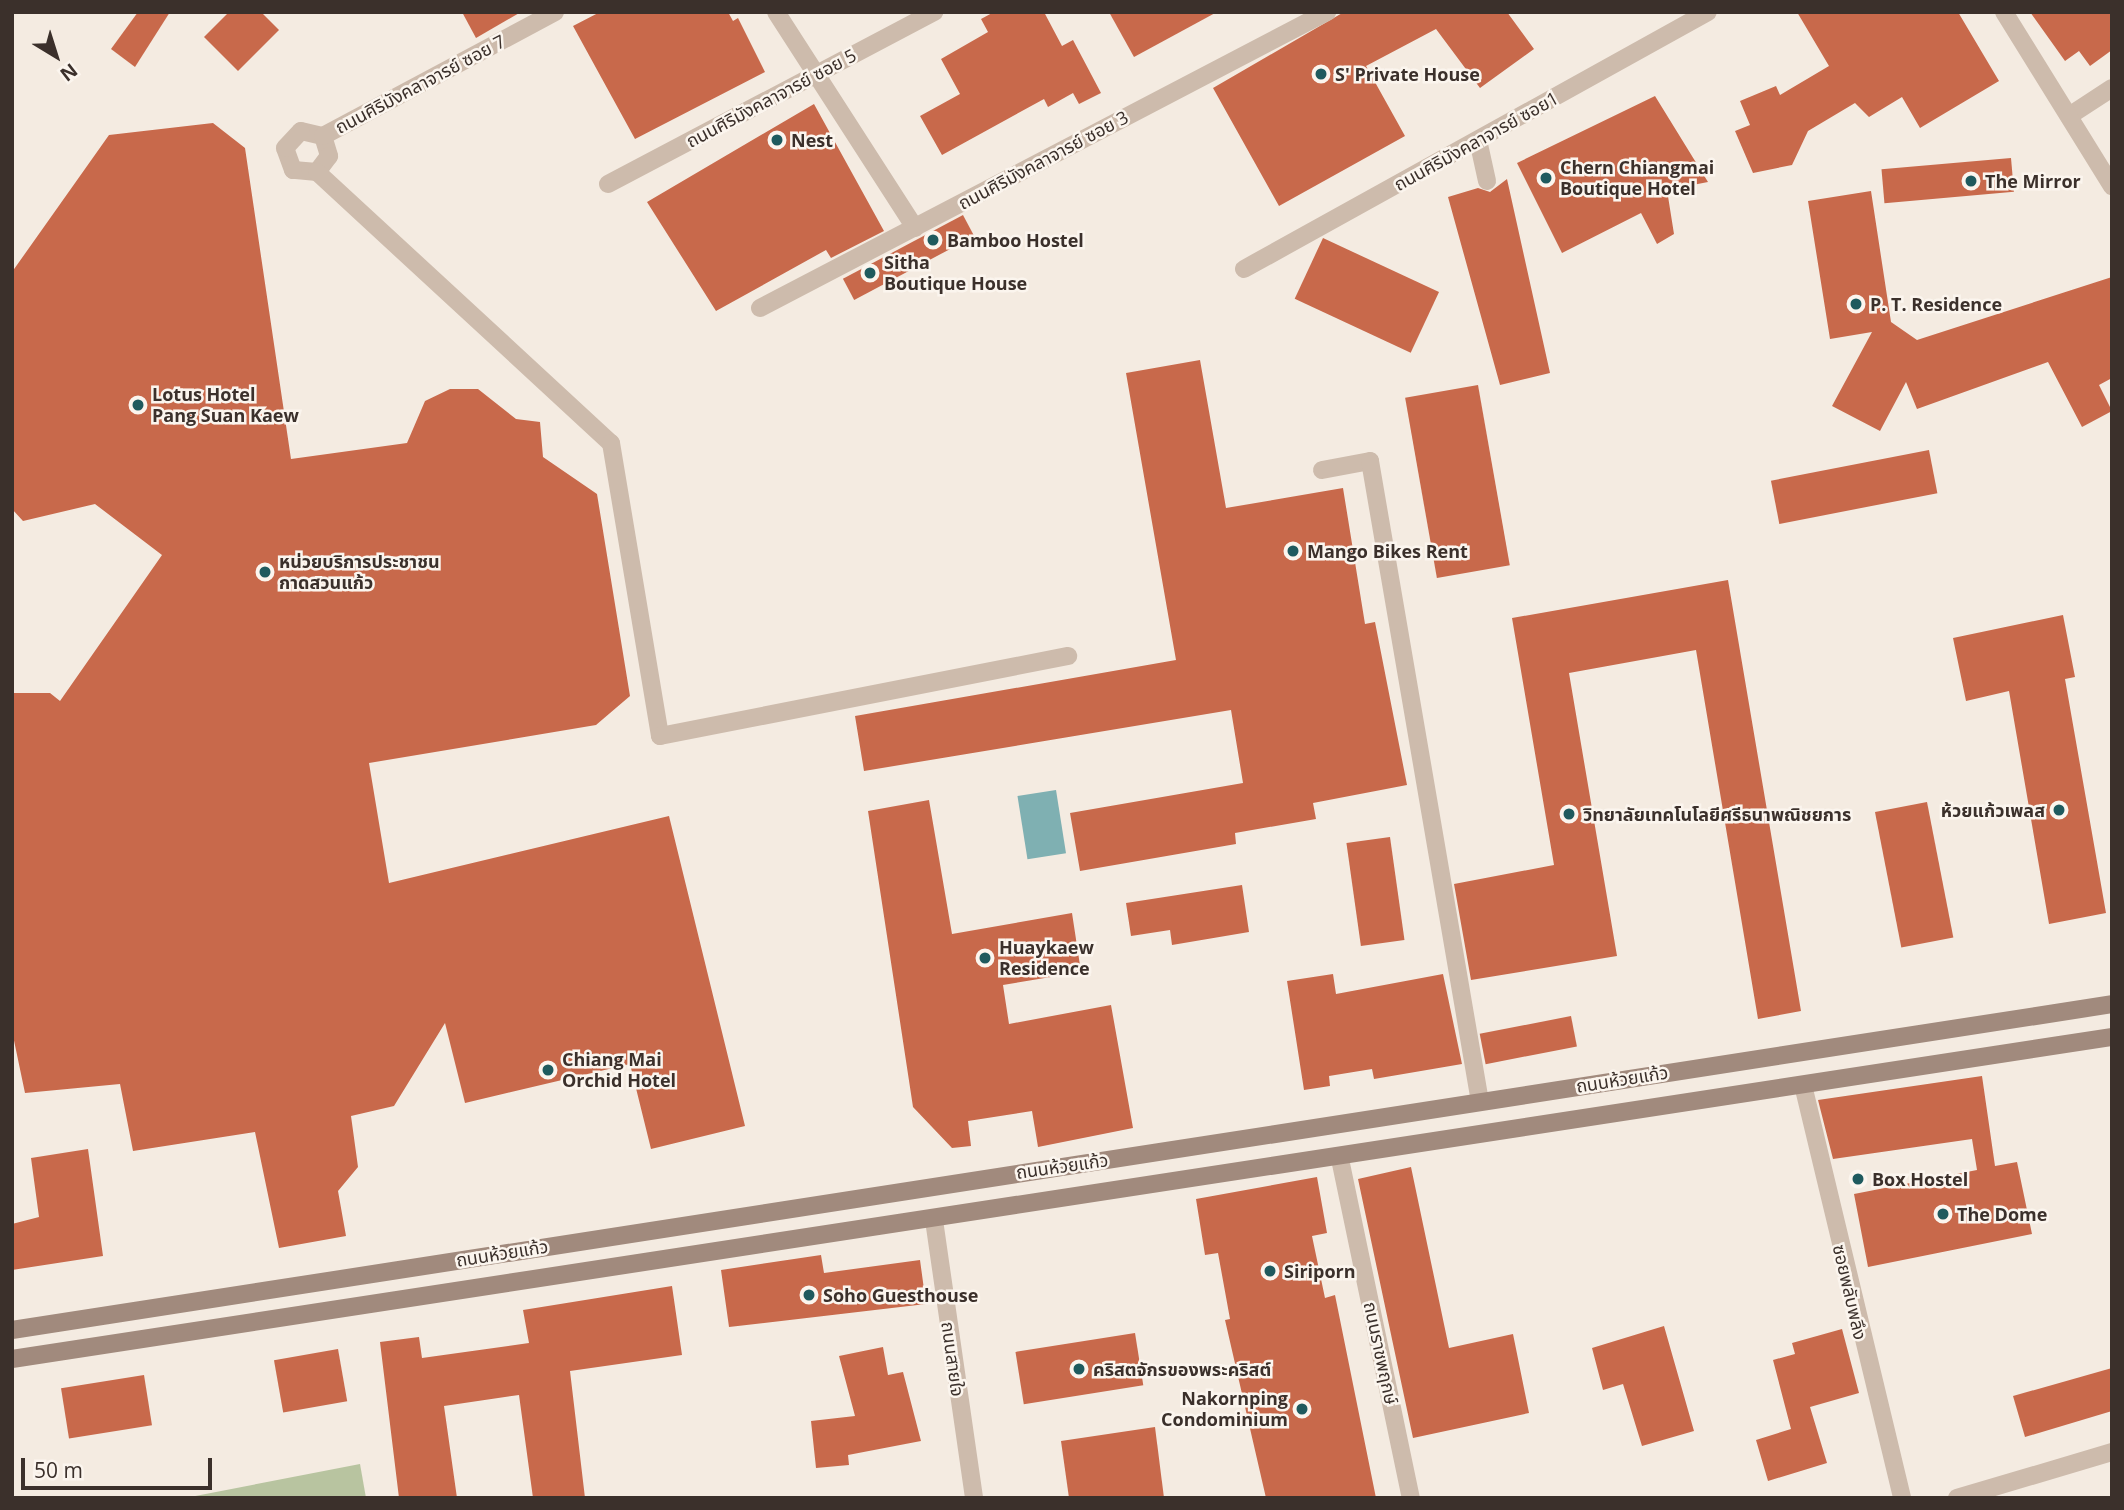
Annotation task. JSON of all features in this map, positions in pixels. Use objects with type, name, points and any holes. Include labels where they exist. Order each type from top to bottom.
[{"type":"main road","name":"ถนนห้วยแก้ว","points":[[12,1330],[2112,1004]]},
{"type":"main road","name":"ถนนห้วยแก้ว","points":[[12,1359],[1340,1158],[2112,1037]]},
{"type":"main road","name":"ถนนราชพฤกษ์","points":[[1335,1126],[1340,1158]]},
{"type":"street","name":"ถนนศิริมังคลาจารย์ ซอย 7","points":[[323,136],[555,12]]},
{"type":"street","points":[[776,12],[915,228]]},
{"type":"street","name":"ถนนศิริมังคลาจารย์ ซอย 5","points":[[608,184],[934,12]]},
{"type":"street","name":"ถนนศิริมังคลาจารย์ ซอย 3","points":[[760,308],[1327,12]]},
{"type":"street","name":"ถนนศิริมังคลาจารย์ ซอย1","points":[[1244,269],[1708,12]]},
{"type":"street","points":[[2004,12],[2112,186]]},
{"type":"street","points":[[2069,116],[2112,88]]},
{"type":"street","points":[[317,172],[329,156],[323,136],[301,131],[285,148],[293,170],[317,172],[611,443],[660,736],[1068,656]]},
{"type":"street","points":[[1478,139],[1487,181]]},
{"type":"street","points":[[1322,470],[1370,461],[1480,1102]]},
{"type":"street","name":"ซอยพลับพลึง","points":[[1803,1085],[1902,1498]]},
{"type":"street","name":"ถนนราชพฤกษ์","points":[[1340,1158],[1411,1498]]},
{"type":"street","name":"ถนนสายใจ","points":[[934,1220],[974,1498]]},
{"type":"street","points":[[1956,1498],[2112,1452]]},
{"type":"green space","points":[[360,1464],[366,1498],[185,1498]]},
{"type":"water","points":[[1056,790],[1066,853],[1027,859],[1017,796]]},
{"type":"building","points":[[138,12],[170,12],[135,67],[111,49]]},
{"type":"building","points":[[229,12],[261,12],[279,30],[238,71],[204,37]]},
{"type":"building","points":[[462,12],[521,12],[476,38]]},
{"type":"building","points":[[600,12],[728,12],[733,21],[738,18],[765,72],[635,139],[573,26]]},
{"type":"building","points":[[994,12],[1044,12],[1062,46],[1073,40],[1101,93],[1079,104],[1073,93],[1048,107],[1044,99],[942,155],[920,116],[960,94],[941,59],[988,32],[981,19]]},
{"type":"building","points":[[1109,12],[1217,12],[1134,57]]},
{"type":"building","points":[[1344,12],[1507,12],[1534,49],[1480,88],[1436,29],[1366,66],[1405,136],[1279,206],[1213,88]]},
{"type":"building","points":[[1797,12],[1958,12],[1999,81],[1920,128],[1902,97],[1869,117],[1855,103],[1808,131],[1792,165],[1753,173],[1735,131],[1750,125],[1740,101],[1776,86],[1780,95],[1829,66]]},
{"type":"building","points":[[2030,12],[2112,12],[2112,50],[2090,66],[2079,51],[2065,61]]},
{"type":"building","points":[[1655,96],[1708,182],[1667,190],[1674,234],[1657,244],[1641,213],[1562,253],[1517,163]]},
{"type":"building","points":[[814,104],[884,231],[831,258],[826,250],[716,311],[647,202]]},
{"type":"building","points":[[213,123],[245,148],[291,459],[407,443],[425,401],[450,389],[478,389],[516,419],[540,422],[543,457],[597,494],[630,696],[596,725],[369,763],[389,883],[669,816],[745,1126],[651,1149],[630,1064],[465,1103],[445,1023],[394,1106],[351,1116],[358,1167],[338,1191],[346,1236],[279,1248],[255,1132],[133,1151],[120,1084],[25,1093],[12,1031],[12,693],[50,693],[60,701],[162,555],[95,504],[23,521],[12,509],[12,272],[109,135]]},
{"type":"building","name":"The Mirror","points":[[2011,158],[2014,192],[1884,203],[1881,169]]},
{"type":"building","points":[[1507,179],[1550,373],[1500,385],[1448,197],[1478,188],[1490,192]]},
{"type":"building","name":"P. T. Residence","points":[[1871,191],[1891,322],[1917,340],[2112,277],[2112,378],[2099,385],[2112,411],[2082,427],[2048,362],[1917,409],[1906,382],[1880,431],[1832,406],[1872,332],[1830,339],[1808,201]]},
{"type":"building","points":[[963,215],[974,236],[854,300],[843,279]]},
{"type":"building","points":[[1323,238],[1439,292],[1411,353],[1295,299]]},
{"type":"building","points":[[1200,360],[1226,508],[1343,488],[1365,624],[1375,622],[1407,785],[1313,803],[1316,819],[1235,833],[1236,844],[1080,871],[1070,813],[1243,783],[1231,710],[864,771],[855,716],[1176,660],[1126,373]]},
{"type":"building","points":[[1478,385],[1510,565],[1437,578],[1405,398]]},
{"type":"building","points":[[1929,450],[1937,493],[1779,524],[1771,481]]},
{"type":"building","name":"วิทยาลัยเทคโนโลยีศรีธนาพณิชยการ","points":[[1728,580],[1801,1011],[1758,1019],[1696,650],[1569,673],[1617,956],[1471,980],[1454,884],[1554,865],[1512,618]]},
{"type":"building","name":"ห้วยแก้วเพลส","points":[[2063,615],[2075,677],[2065,679],[2106,913],[2049,924],[2009,691],[1966,701],[1953,638]]},
{"type":"building","points":[[929,800],[952,934],[1072,913],[1081,972],[1003,985],[1009,1024],[1111,1005],[1133,1128],[1038,1147],[1032,1111],[968,1121],[971,1146],[952,1148],[913,1107],[868,811]]},
{"type":"building","points":[[1927,802],[1953,937],[1901,948],[1875,812]]},
{"type":"building","points":[[1390,837],[1404,940],[1361,946],[1346,843]]},
{"type":"building","points":[[1242,885],[1249,932],[1172,945],[1170,930],[1131,936],[1126,903]]},
{"type":"building","points":[[1333,974],[1336,994],[1443,974],[1462,1064],[1374,1079],[1372,1069],[1329,1076],[1330,1086],[1304,1090],[1287,981]]},
{"type":"building","points":[[1571,1016],[1577,1046],[1486,1064],[1480,1034]]},
{"type":"building","points":[[1982,1076],[1995,1166],[2017,1162],[2032,1234],[1868,1267],[1854,1194],[1977,1170],[1972,1139],[1833,1159],[1818,1100]]},
{"type":"building","points":[[88,1149],[103,1256],[12,1270],[12,1224],[39,1217],[31,1158]]},
{"type":"building","points":[[1411,1167],[1449,1348],[1513,1334],[1529,1413],[1413,1438],[1358,1179]]},
{"type":"building","name":"Nakornping Condominium","points":[[1317,1177],[1327,1233],[1312,1236],[1325,1298],[1335,1295],[1376,1498],[1266,1498],[1225,1320],[1230,1319],[1218,1253],[1205,1255],[1196,1199]]},
{"type":"building","points":[[821,1255],[824,1273],[920,1260],[926,1304],[729,1327],[721,1270]]},
{"type":"building","points":[[672,1286],[682,1355],[570,1371],[585,1498],[533,1498],[519,1395],[444,1406],[457,1498],[399,1498],[380,1342],[419,1337],[422,1358],[529,1343],[523,1310]]},
{"type":"building","points":[[1664,1326],[1694,1431],[1642,1446],[1623,1384],[1603,1390],[1592,1348]]},
{"type":"building","points":[[1842,1329],[1859,1393],[1810,1407],[1827,1463],[1768,1481],[1756,1440],[1791,1429],[1773,1360],[1795,1354],[1792,1343]]},
{"type":"building","name":"คริสตจักรของพระคริสต์","points":[[1135,1333],[1143,1385],[1024,1404],[1015,1352]]},
{"type":"building","points":[[883,1347],[888,1375],[903,1372],[921,1441],[848,1455],[849,1465],[816,1468],[811,1421],[855,1416],[839,1356]]},
{"type":"building","points":[[338,1349],[347,1401],[283,1412],[274,1360]]},
{"type":"building","points":[[2112,1368],[2112,1411],[2025,1437],[2013,1396]]},
{"type":"building","points":[[144,1375],[152,1425],[69,1439],[61,1388]]},
{"type":"building","points":[[1155,1427],[1164,1498],[1069,1498],[1061,1441]]},
{"type":"place","name":"S' Private House","points":[[1321,74]]},
{"type":"place","name":"Nest","points":[[777,140]]},
{"type":"place","name":"Chern Chiangmai Boutique Hotel","points":[[1546,178]]},
{"type":"place","name":"The Mirror","points":[[1971,181]]},
{"type":"place","name":"Bamboo Hostel","points":[[933,240]]},
{"type":"place","name":"Sitha Boutique House","points":[[870,273]]},
{"type":"place","name":"P. T. Residence","points":[[1856,304]]},
{"type":"place","name":"Lotus Hotel Pang Suan Kaew","points":[[138,405]]},
{"type":"place","name":"Mango Bikes Rent","points":[[1293,551]]},
{"type":"place","name":"หน่วยบริการประชาชน กาดสวนแก้ว","points":[[265,572]]},
{"type":"place","name":"ห้วยแก้วเพลส","points":[[2059,810]]},
{"type":"place","name":"วิทยาลัยเทคโนโลยีศรีธนาพณิชยการ","points":[[1569,814]]},
{"type":"place","name":"Huaykaew Residence","points":[[985,958]]},
{"type":"place","name":"Chiang Mai Orchid Hotel","points":[[548,1070]]},
{"type":"place","name":"Box Hostel","points":[[1858,1179]]},
{"type":"place","name":"The Dome","points":[[1943,1214]]},
{"type":"place","name":"Siriporn","points":[[1270,1271]]},
{"type":"place","name":"Soho Guesthouse","points":[[809,1295]]},
{"type":"place","name":"คริสตจักรของพระคริสต์","points":[[1079,1369]]},
{"type":"place","name":"Nakornping Condominium","points":[[1302,1409]]}]
